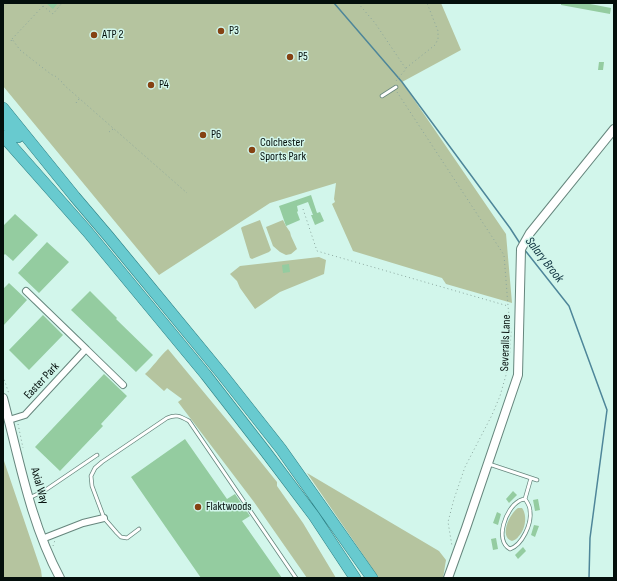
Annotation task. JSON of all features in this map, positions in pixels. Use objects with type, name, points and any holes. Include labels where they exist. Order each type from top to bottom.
[{"type":"highway","points":[[3,108],[75,198]]},
{"type":"highway","points":[[3,121],[75,198],[109,237],[220,373],[281,449],[372,578]]},
{"type":"highway","points":[[3,136],[87,231],[201,369],[265,450],[314,516],[355,578]]},
{"type":"highway","points":[[3,148],[87,231]]},
{"type":"street","name":"Severalls Lane","points":[[450,577],[518,375],[521,249],[530,233],[614,129]]},
{"type":"street","points":[[26,291],[123,385]]},
{"type":"street","name":"Easter Park","points":[[9,420],[25,415],[86,349]]},
{"type":"street","name":"Axial Way","points":[[3,398],[29,498],[42,539],[60,578]]},
{"type":"street","points":[[42,539],[82,523],[104,518]]},
{"type":"lane","points":[[382,96],[396,87]]},
{"type":"lane","points":[[139,529],[127,538],[121,537],[117,533],[104,518],[92,486],[91,476],[95,468],[116,452],[167,418],[179,416],[189,421],[296,578]]},
{"type":"lane","points":[[29,498],[44,491],[97,455]]},
{"type":"lane","points":[[488,464],[538,480]]},
{"type":"lane","points":[[525,499],[531,478]]},
{"type":"lane","points":[[525,499],[529,504],[531,512],[525,535],[514,548],[510,549],[506,547],[502,538],[505,519],[519,500],[525,499]]},
{"type":"path","points":[[40,3],[52,14],[62,3]]},
{"type":"path","points":[[358,3],[375,23],[406,69]]},
{"type":"path","points":[[427,3],[438,31],[438,39],[435,45],[406,69],[396,81],[395,89],[504,255],[511,332],[510,351],[506,375],[500,396],[492,415],[465,467],[454,499],[448,522],[449,536],[452,546]]},
{"type":"path","points":[[43,6],[12,40],[30,59],[54,75],[187,193]]},
{"type":"path","points":[[76,103],[80,99]]},
{"type":"path","points":[[109,132],[113,128]]},
{"type":"path","points":[[303,209],[316,251],[508,306]]},
{"type":"path","points":[[53,535],[55,541],[53,546]]},
{"type":"green space","name":"Colchester Sports Park","points":[[3,3],[441,3],[461,50],[402,82],[506,234],[512,303],[446,284],[442,278],[353,251],[332,204],[335,202],[336,183],[270,203],[159,275],[3,86]]},
{"type":"green space","points":[[260,220],[271,250],[252,259],[250,258],[241,228]]},
{"type":"green space","points":[[283,220],[297,249],[291,254],[286,255],[273,246],[266,227]]},
{"type":"green space","points":[[319,257],[326,260],[324,274],[280,292],[255,309],[240,288],[237,281],[230,274],[240,266]]},
{"type":"green space","points":[[168,349],[277,482],[277,486],[303,523],[336,578],[307,578],[254,502],[178,402],[182,399],[167,388],[164,391],[145,374]]},
{"type":"green space","points":[[3,458],[41,570],[42,578],[3,578]]},
{"type":"green space","points":[[307,473],[439,551],[446,560],[443,578],[379,578]]},
{"type":"green space","points":[[518,508],[522,508],[524,511],[525,523],[520,534],[512,541],[508,539],[506,530],[511,515]]},
{"type":"building","points":[[46,3],[58,3],[53,9]]},
{"type":"building","points":[[561,3],[585,3],[611,8],[610,14],[561,5]]},
{"type":"building","points":[[599,62],[604,62],[603,70],[598,70]]},
{"type":"building","points":[[311,195],[317,213],[320,212],[324,221],[315,225],[308,202],[297,206],[297,212],[300,220],[286,226],[279,206]]},
{"type":"building","points":[[15,214],[38,235],[13,261],[5,254],[3,256],[3,226]]},
{"type":"building","points":[[47,242],[69,262],[39,293],[18,273]]},
{"type":"building","points":[[289,264],[290,272],[283,273],[282,265]]},
{"type":"building","points":[[9,283],[27,300],[3,326],[3,289]]},
{"type":"building","points":[[90,291],[153,355],[136,372],[71,310]]},
{"type":"building","points":[[43,315],[63,335],[29,370],[9,350]]},
{"type":"building","points":[[104,374],[127,396],[101,424],[103,426],[60,471],[35,447]]},
{"type":"building","name":"Flaktwoods","points":[[185,439],[227,499],[235,494],[250,516],[242,521],[282,578],[201,578],[131,477]]},
{"type":"building","points":[[513,491],[517,495],[509,503],[506,499]]},
{"type":"building","points":[[538,499],[540,510],[535,511],[533,500]]},
{"type":"building","points":[[497,512],[501,514],[498,525],[493,523]]},
{"type":"building","points":[[534,525],[539,526],[535,537],[531,535]]},
{"type":"building","points":[[496,538],[498,549],[493,550],[491,539]]},
{"type":"building","points":[[523,547],[526,551],[518,559],[515,555]]},
{"type":"waterway","name":"Salary Brook","points":[[334,3],[402,82],[521,245]]},
{"type":"waterway","name":"Salary Brook","points":[[524,249],[569,306],[607,410],[590,538],[589,578]]},
{"type":"place","name":"P3","points":[[221,31]]},
{"type":"place","name":"ATP 2","points":[[94,35]]},
{"type":"place","name":"P5","points":[[290,57]]},
{"type":"place","name":"P4","points":[[151,85]]},
{"type":"place","name":"P6","points":[[203,135]]},
{"type":"place","name":"Colchester Sports Park","points":[[252,150]]},
{"type":"place","name":"Flaktwoods","points":[[198,507]]}]
